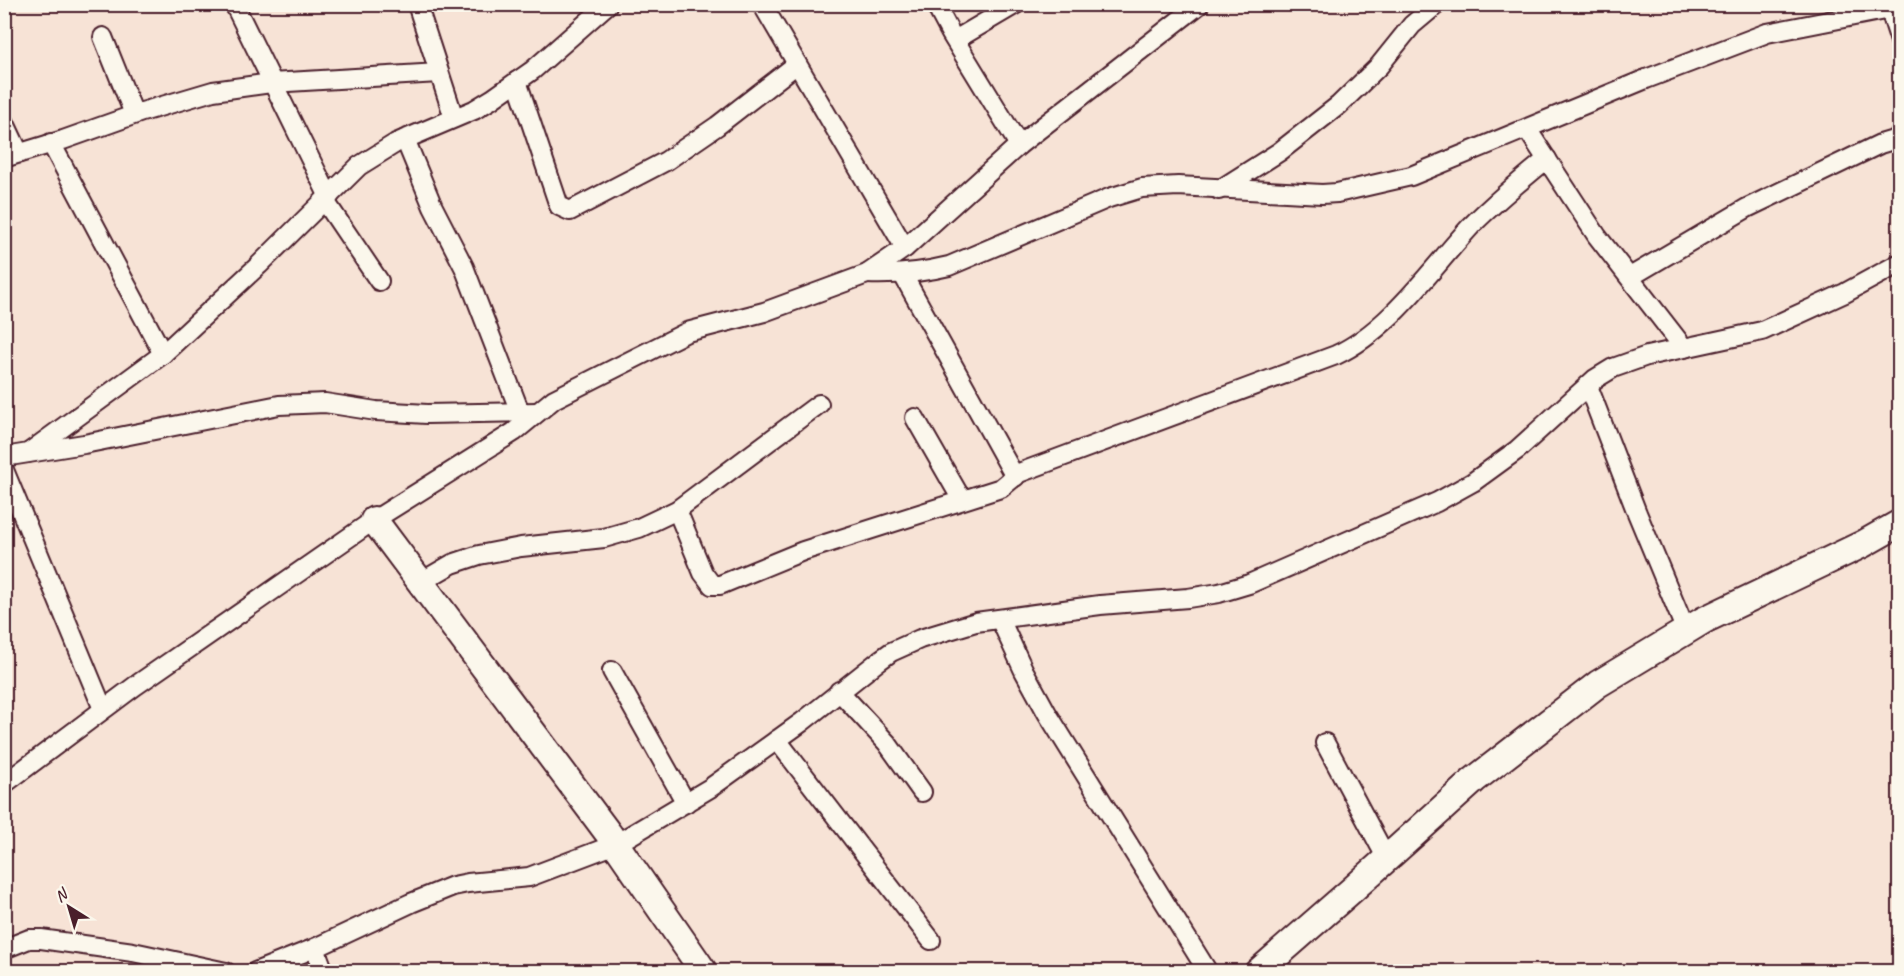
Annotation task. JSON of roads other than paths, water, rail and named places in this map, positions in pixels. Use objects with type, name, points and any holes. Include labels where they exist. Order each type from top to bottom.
[{"type":"street","points":[[234,4],[327,199],[379,281]]},
{"type":"street","points":[[417,4],[454,118]]},
{"type":"street","points":[[28,453],[163,354],[260,265],[359,166],[405,139],[474,110],[533,70],[608,4]]},
{"type":"street","points":[[762,4],[905,248]]},
{"type":"street","points":[[935,4],[1019,145]]},
{"type":"street","points":[[955,40],[1016,4]]},
{"type":"street","points":[[4,784],[103,710],[375,520],[514,432],[529,412],[687,332],[764,312],[867,274],[905,248],[1019,145],[1200,4]]},
{"type":"street","points":[[1219,190],[1279,152],[1339,105],[1379,66],[1412,26],[1437,4]]},
{"type":"street","points":[[867,274],[924,273],[949,266],[1109,198],[1142,188],[1178,186],[1322,194],[1337,193],[1411,176],[1647,79],[1767,33],[1892,7],[1899,41]]},
{"type":"street","points":[[103,37],[134,114]]},
{"type":"street","points":[[517,81],[551,188],[559,206],[570,211],[666,160],[717,126],[798,64]]},
{"type":"street","points":[[4,121],[12,155],[134,114],[213,92],[271,83],[439,73]]},
{"type":"street","points":[[1527,129],[1597,236],[1684,348]]},
{"type":"street","points":[[1630,277],[1747,208],[1880,144],[1899,138]]},
{"type":"street","points":[[405,139],[433,207],[464,267],[529,412]]},
{"type":"street","points":[[51,143],[163,354]]},
{"type":"street","points":[[677,510],[703,573],[712,585],[720,585],[803,551],[1001,488],[1019,473],[1349,349],[1397,308],[1501,196],[1546,159]]},
{"type":"street","points":[[255,972],[315,948],[453,886],[529,877],[616,844],[710,788],[777,740],[891,652],[910,643],[976,622],[1100,605],[1188,598],[1219,593],[1272,575],[1437,502],[1473,482],[1517,450],[1588,386],[1613,368],[1647,356],[1762,331],[1845,293],[1899,263]]},
{"type":"street","points":[[903,275],[1014,477]]},
{"type":"street","points":[[1588,386],[1686,631]]},
{"type":"street","points":[[4,457],[84,444],[279,405],[325,403],[376,411],[427,414],[529,412]]},
{"type":"street","points":[[421,582],[452,564],[479,555],[521,547],[604,538],[639,528],[677,510],[819,404]]},
{"type":"street","points":[[915,418],[962,500]]},
{"type":"street","points":[[4,470],[103,710]]},
{"type":"street","points":[[375,520],[616,844],[704,972]]},
{"type":"street","points":[[1258,972],[1474,780],[1598,684],[1704,620],[1863,544],[1899,523]]},
{"type":"street","points":[[1000,619],[1047,713],[1208,972]]},
{"type":"street","points":[[612,671],[686,802]]},
{"type":"street","points":[[839,691],[886,744],[922,792]]},
{"type":"street","points":[[777,740],[931,939]]},
{"type":"street","points":[[1325,743],[1387,859]]},
{"type":"street","points":[[4,949],[29,939],[41,939],[123,951],[226,972]]},
{"type":"street","points":[[315,948],[324,972]]}]
